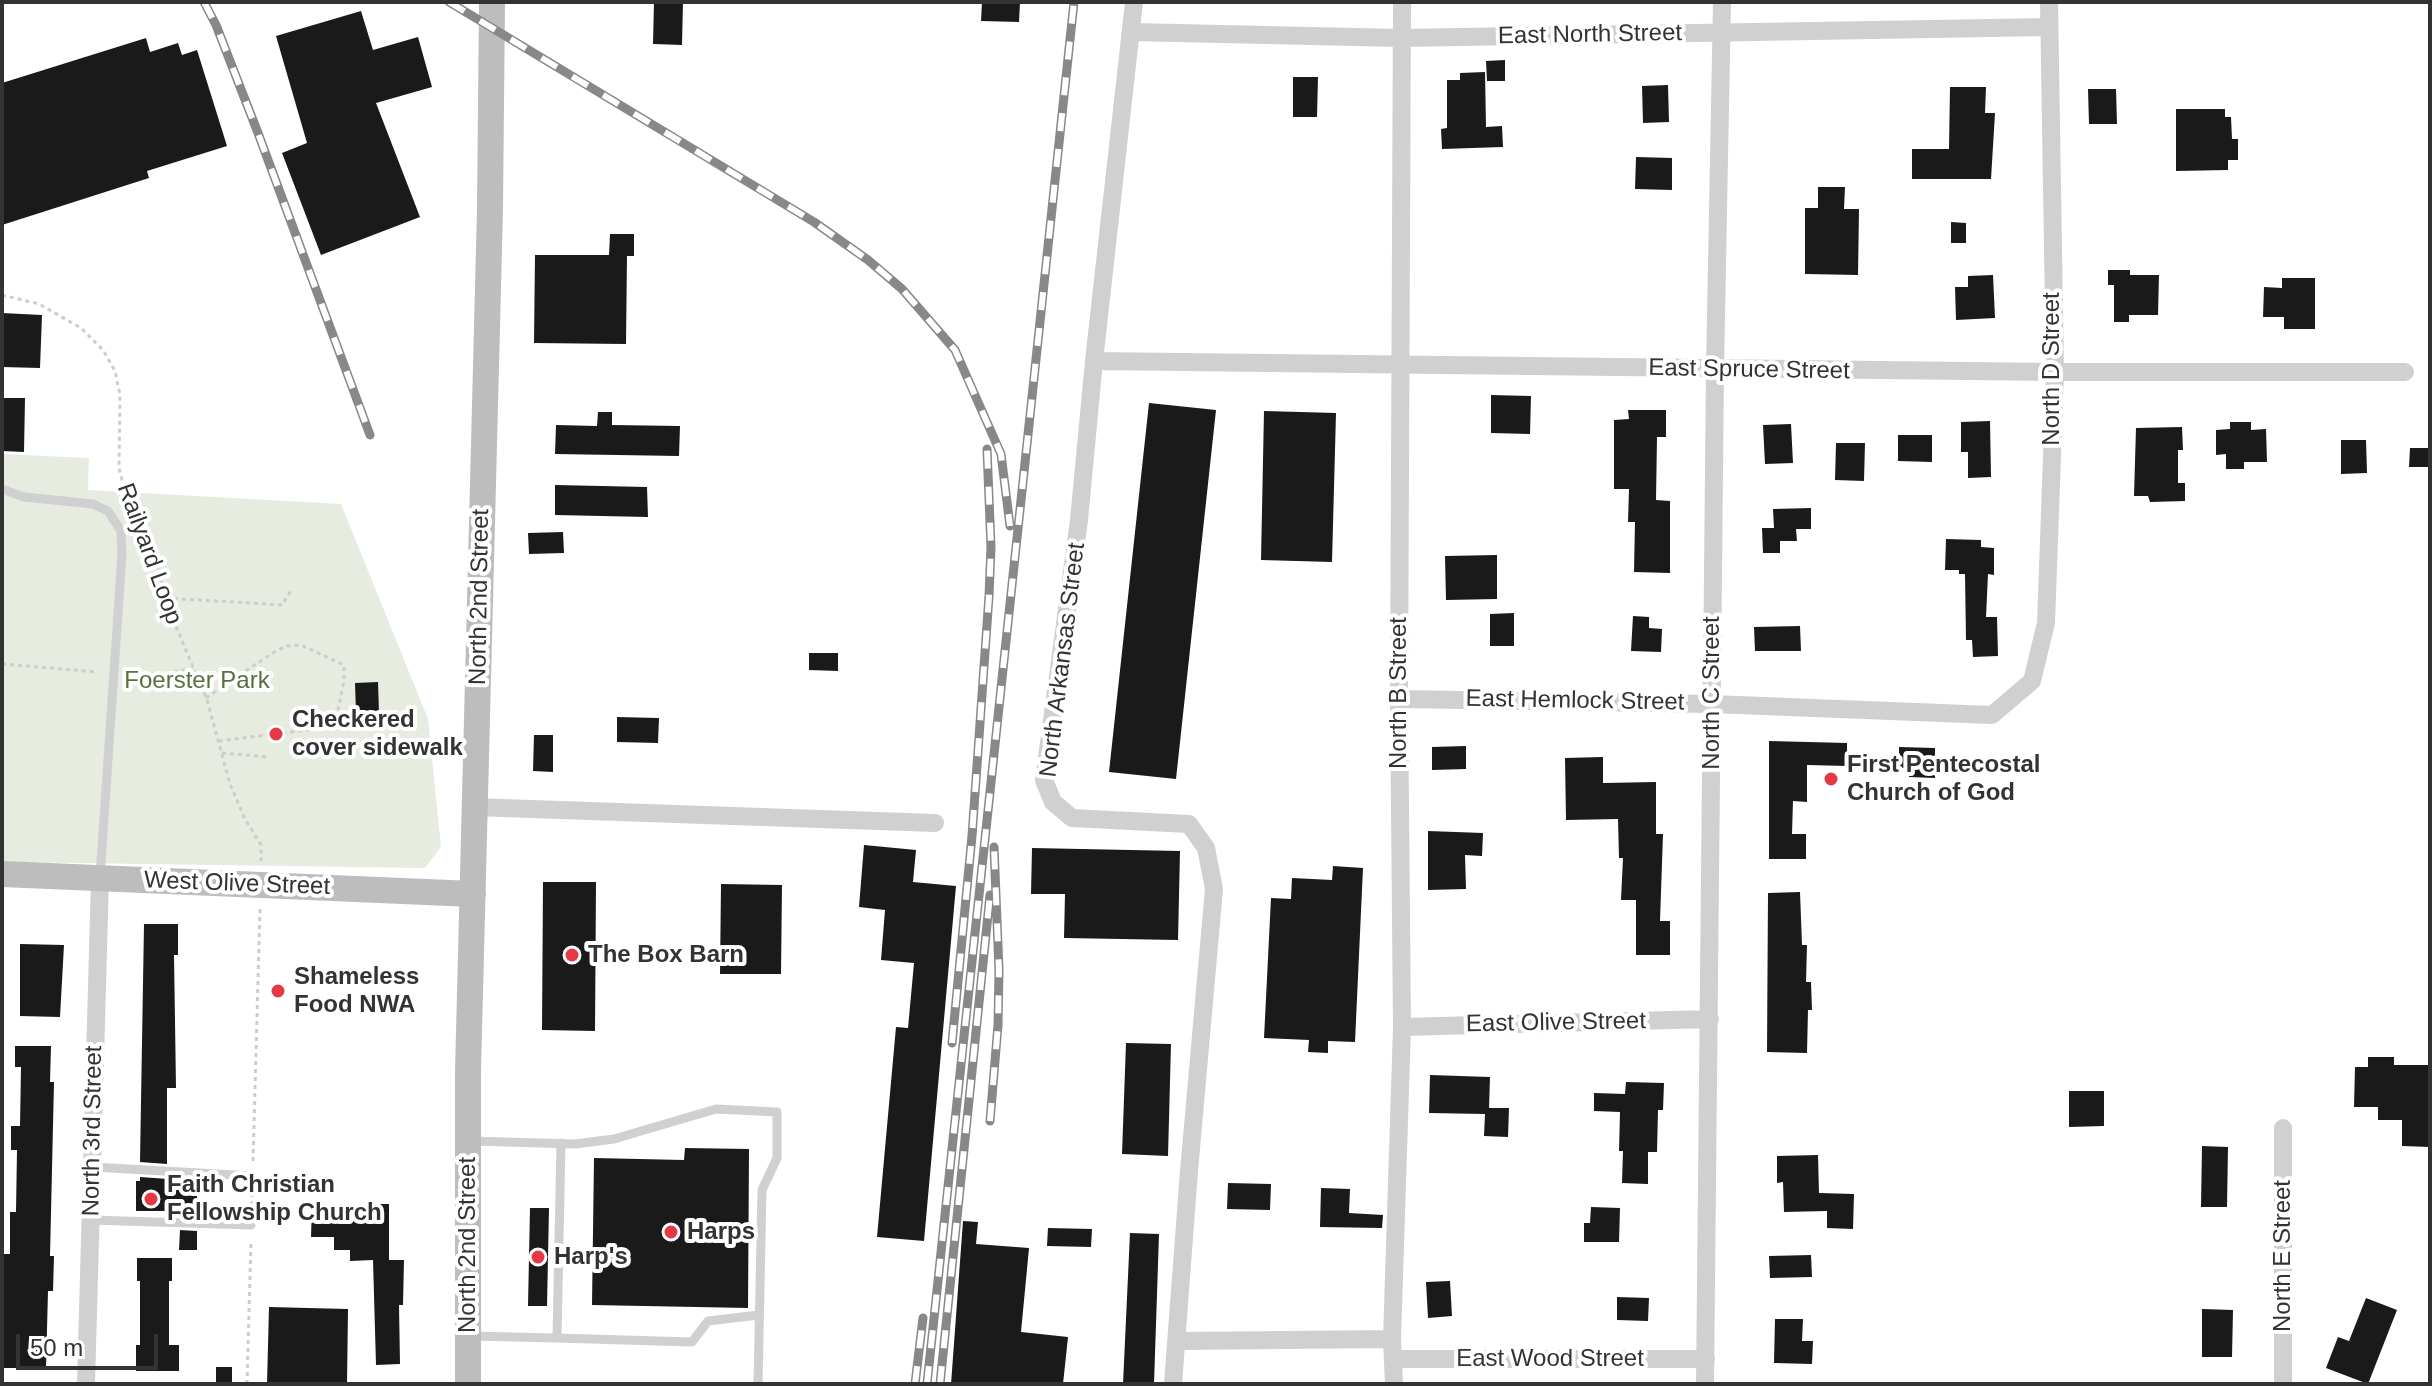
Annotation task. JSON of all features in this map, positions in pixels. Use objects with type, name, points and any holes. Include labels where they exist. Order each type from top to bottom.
[{"type":"main road","name":"North 2nd Street","points":[[468,1384],[468,1141],[492,2]]},
{"type":"main road","name":"West Olive Street","points":[[2,874],[473,894]]},
{"type":"street","name":"North Arkansas Street","points":[[1134,2],[1079,520],[1044,780],[1053,802],[1072,818],[1189,824],[1206,848],[1214,889],[1173,1384]]},
{"type":"street","name":"North B Street","points":[[1394,1384],[1392,1339],[1402,1027],[1399,699],[1402,2]]},
{"type":"street","name":"North C Street","points":[[1705,1384],[1715,369],[1722,2]]},
{"type":"street","name":"North D Street","points":[[1992,715],[2032,681],[2046,623],[2055,372],[2049,2]]},
{"type":"street","name":"East North Street","points":[[1132,32],[1401,38],[2049,27]]},
{"type":"street","name":"East Spruce Street","points":[[1094,361],[2055,372],[2405,372]]},
{"type":"street","name":"East Hemlock Street","points":[[1399,699],[1712,704],[1992,715]]},
{"type":"street","points":[[474,807],[935,823]]},
{"type":"street","name":"North 3rd Street","points":[[86,1384],[100,878]]},
{"type":"street","name":"East Olive Street","points":[[1402,1027],[1710,1019]]},
{"type":"street","name":"North E Street","points":[[2283,1128],[2283,1384]]},
{"type":"street","points":[[1177,1341],[1392,1339]]},
{"type":"street","name":"East Wood Street","points":[[1394,1359],[1706,1359]]},
{"type":"lane","points":[[2,489],[24,497],[93,504],[108,511],[121,531],[100,878]]},
{"type":"lane","points":[[468,1141],[561,1143],[614,1139],[716,1109],[777,1112],[777,1158],[762,1190],[758,1384]]},
{"type":"lane","points":[[557,1338],[561,1143]]},
{"type":"lane","points":[[92,1167],[253,1176]]},
{"type":"lane","points":[[91,1220],[251,1225]]},
{"type":"lane","points":[[468,1335],[692,1342],[708,1321],[759,1315]]},
{"type":"path","name":"Railyard Loop","points":[[2,295],[39,304],[81,328],[103,350],[115,371],[120,395],[119,468],[206,698],[230,784],[245,819],[261,845],[261,862]]},
{"type":"path","points":[[166,598],[282,605],[292,589]]},
{"type":"path","points":[[206,698],[286,646],[301,645],[344,665],[338,710],[323,728],[219,741]]},
{"type":"path","points":[[2,664],[144,675],[194,669]]},
{"type":"path","points":[[222,753],[269,757]]},
{"type":"path","points":[[247,1384],[260,905]]},
{"type":"green space","name":"Foerster Park","points":[[2,454],[89,458],[88,490],[341,504],[428,719],[441,847],[425,868],[2,862]]},
{"type":"building","points":[[654,2],[683,2],[682,45],[653,44]]},
{"type":"building","points":[[982,2],[1020,2],[1019,22],[981,21]]},
{"type":"building","points":[[361,11],[373,50],[418,37],[432,87],[376,103],[420,217],[321,255],[282,153],[307,143],[276,36]]},
{"type":"building","points":[[146,38],[150,52],[178,43],[182,55],[197,50],[227,146],[147,171],[149,178],[2,225],[2,83]]},
{"type":"building","points":[[1505,60],[1505,81],[1487,81],[1486,61]]},
{"type":"building","points":[[1485,72],[1486,127],[1502,126],[1503,147],[1442,149],[1441,129],[1447,128],[1447,80],[1460,80],[1460,73]]},
{"type":"building","points":[[1293,77],[1318,77],[1317,117],[1293,117]]},
{"type":"building","points":[[1668,85],[1669,122],[1643,123],[1642,86]]},
{"type":"building","points":[[1950,87],[1986,87],[1985,113],[1995,113],[1991,179],[1912,179],[1912,149],[1949,149]]},
{"type":"building","points":[[2088,89],[2116,89],[2117,124],[2089,124]]},
{"type":"building","points":[[2176,109],[2225,109],[2225,117],[2231,117],[2232,139],[2238,139],[2238,160],[2228,160],[2228,170],[2176,171]]},
{"type":"building","points":[[1636,157],[1672,158],[1672,190],[1635,189]]},
{"type":"building","points":[[1818,187],[1845,187],[1844,209],[1859,209],[1858,275],[1805,274],[1805,208],[1818,208]]},
{"type":"building","points":[[1951,222],[1966,223],[1966,243],[1951,243]]},
{"type":"building","points":[[610,234],[634,234],[634,256],[627,256],[626,344],[534,343],[535,255],[609,255]]},
{"type":"building","points":[[2108,270],[2130,270],[2130,275],[2159,275],[2158,315],[2129,315],[2129,322],[2114,322],[2114,285],[2108,285]]},
{"type":"building","points":[[1993,275],[1995,318],[1956,320],[1955,287],[1968,287],[1968,276]]},
{"type":"building","points":[[2282,278],[2315,278],[2315,329],[2284,329],[2284,317],[2263,317],[2264,287],[2282,288]]},
{"type":"building","points":[[2,313],[42,315],[40,368],[2,367]]},
{"type":"building","points":[[1491,395],[1531,396],[1530,434],[1491,433]]},
{"type":"building","points":[[2,398],[25,398],[24,452],[2,451]]},
{"type":"building","points":[[1149,403],[1216,410],[1176,779],[1109,772]]},
{"type":"building","points":[[1628,410],[1666,410],[1666,437],[1657,437],[1656,500],[1670,501],[1670,573],[1634,572],[1635,522],[1628,522],[1629,489],[1614,489],[1614,420],[1629,419]]},
{"type":"building","points":[[1264,411],[1336,413],[1332,562],[1261,560]]},
{"type":"building","points":[[598,412],[612,412],[612,425],[680,426],[679,456],[555,454],[556,425],[597,426]]},
{"type":"building","points":[[1990,421],[1991,477],[1968,478],[1968,452],[1961,452],[1961,422]]},
{"type":"building","points":[[2230,422],[2251,422],[2251,430],[2266,429],[2267,462],[2244,462],[2244,469],[2226,469],[2226,454],[2216,455],[2216,430],[2230,429]]},
{"type":"building","points":[[1791,424],[1793,463],[1765,464],[1763,425]]},
{"type":"building","points":[[2182,427],[2183,450],[2178,450],[2178,483],[2185,483],[2185,501],[2150,502],[2148,496],[2134,496],[2136,428]]},
{"type":"building","points":[[1898,435],[1932,435],[1932,462],[1898,461]]},
{"type":"building","points":[[2341,440],[2366,440],[2367,473],[2341,474]]},
{"type":"building","points":[[1836,443],[1865,443],[1864,481],[1835,480]]},
{"type":"building","points":[[2410,448],[2430,448],[2430,467],[2409,467]]},
{"type":"building","points":[[555,485],[647,487],[648,517],[555,515]]},
{"type":"building","points":[[1811,508],[1811,529],[1796,529],[1797,541],[1780,541],[1780,553],[1763,553],[1762,528],[1774,528],[1773,509]]},
{"type":"building","points":[[563,532],[564,553],[529,554],[528,533]]},
{"type":"building","points":[[1946,539],[1981,540],[1981,547],[1994,548],[1994,575],[1988,574],[1986,617],[1997,617],[1998,656],[1973,657],[1972,640],[1966,640],[1965,574],[1959,574],[1959,570],[1945,570]]},
{"type":"building","points":[[1497,555],[1497,599],[1446,600],[1445,556]]},
{"type":"building","points":[[1514,613],[1514,646],[1490,646],[1490,614]]},
{"type":"building","points":[[1633,616],[1649,617],[1649,628],[1662,629],[1661,652],[1631,651]]},
{"type":"building","points":[[1800,626],[1801,651],[1755,651],[1754,627]]},
{"type":"building","points":[[809,653],[838,653],[838,671],[809,670]]},
{"type":"building","points":[[378,682],[379,713],[356,713],[355,683]]},
{"type":"building","points":[[617,717],[659,718],[658,743],[617,742]]},
{"type":"building","points":[[534,735],[553,735],[553,772],[533,771]]},
{"type":"building","points":[[1769,741],[1847,743],[1847,766],[1807,765],[1807,802],[1793,801],[1792,834],[1806,834],[1806,859],[1769,859]]},
{"type":"building","points":[[1466,746],[1466,769],[1432,770],[1432,747]]},
{"type":"building","points":[[1899,747],[1935,748],[1935,778],[1909,777],[1909,768],[1899,768]]},
{"type":"building","points":[[1603,757],[1603,783],[1656,782],[1656,834],[1663,834],[1660,921],[1670,921],[1670,955],[1636,955],[1636,900],[1621,900],[1623,858],[1619,858],[1618,819],[1566,820],[1565,758]]},
{"type":"building","points":[[1428,831],[1483,833],[1482,856],[1465,855],[1466,889],[1428,890]]},
{"type":"building","points":[[864,845],[916,850],[913,882],[956,886],[924,1241],[877,1237],[896,1027],[908,1028],[914,963],[881,960],[885,910],[859,907]]},
{"type":"building","points":[[1032,848],[1180,851],[1178,940],[1064,938],[1065,894],[1031,894]]},
{"type":"building","points":[[1333,866],[1363,868],[1355,1042],[1328,1041],[1328,1053],[1308,1052],[1309,1040],[1264,1038],[1271,898],[1291,899],[1292,878],[1332,880]]},
{"type":"building","points":[[543,882],[596,882],[595,1031],[542,1030]]},
{"type":"building","points":[[721,884],[782,885],[781,974],[720,974]]},
{"type":"building","points":[[1800,892],[1802,945],[1807,945],[1806,982],[1811,982],[1812,1010],[1808,1010],[1807,1053],[1767,1052],[1768,893]]},
{"type":"building","points":[[144,924],[178,924],[178,955],[174,955],[176,1088],[167,1088],[167,1164],[140,1162]]},
{"type":"building","points":[[20,944],[64,945],[60,1017],[20,1016]]},
{"type":"building","points":[[1126,1043],[1171,1044],[1168,1156],[1122,1154]]},
{"type":"building","points":[[15,1046],[51,1046],[50,1082],[54,1082],[50,1256],[54,1256],[53,1291],[48,1291],[46,1368],[2,1368],[2,1254],[10,1254],[10,1212],[16,1212],[17,1150],[11,1150],[11,1126],[20,1126],[21,1067],[15,1067]]},
{"type":"building","points":[[2368,1057],[2394,1057],[2394,1065],[2430,1065],[2430,1147],[2402,1146],[2402,1120],[2378,1120],[2378,1107],[2354,1107],[2355,1067],[2368,1067]]},
{"type":"building","points":[[1430,1075],[1490,1077],[1489,1108],[1509,1108],[1508,1137],[1484,1136],[1485,1114],[1429,1113]]},
{"type":"building","points":[[1626,1082],[1664,1083],[1663,1110],[1658,1110],[1657,1152],[1648,1152],[1648,1184],[1622,1183],[1620,1112],[1594,1111],[1594,1093],[1625,1094]]},
{"type":"building","points":[[2069,1091],[2104,1091],[2104,1126],[2069,1127]]},
{"type":"building","points":[[2202,1146],[2228,1147],[2227,1207],[2201,1207]]},
{"type":"building","name":"Harps","points":[[685,1148],[749,1149],[748,1308],[592,1305],[594,1158],[684,1160]]},
{"type":"building","points":[[1818,1155],[1819,1193],[1854,1194],[1853,1229],[1827,1228],[1827,1211],[1784,1212],[1783,1182],[1777,1183],[1777,1156]]},
{"type":"building","points":[[140,1177],[197,1181],[197,1216],[180,1215],[181,1211],[136,1211],[136,1181],[140,1181]]},
{"type":"building","points":[[1228,1183],[1271,1184],[1270,1210],[1227,1209]]},
{"type":"building","points":[[1321,1188],[1350,1189],[1349,1213],[1383,1215],[1382,1228],[1320,1227]]},
{"type":"building","points":[[312,1204],[389,1204],[389,1260],[404,1260],[403,1305],[399,1305],[400,1364],[376,1365],[373,1260],[350,1261],[350,1250],[334,1250],[334,1237],[311,1237]]},
{"type":"building","points":[[1591,1207],[1620,1208],[1619,1242],[1584,1242],[1584,1223],[1590,1223]]},
{"type":"building","name":"Harp's","points":[[530,1208],[549,1208],[547,1306],[528,1306]]},
{"type":"building","points":[[963,1221],[978,1222],[976,1244],[1029,1248],[1021,1332],[1068,1337],[1063,1384],[951,1384]]},
{"type":"building","points":[[1048,1228],[1092,1229],[1091,1247],[1047,1246]]},
{"type":"building","points":[[180,1230],[197,1231],[197,1250],[179,1250]]},
{"type":"building","points":[[1130,1233],[1159,1234],[1154,1384],[1123,1384]]},
{"type":"building","points":[[1811,1255],[1812,1277],[1770,1278],[1769,1256]]},
{"type":"building","points":[[137,1258],[172,1258],[169,1345],[179,1345],[179,1371],[136,1371],[136,1345],[140,1345]]},
{"type":"building","points":[[1450,1281],[1452,1316],[1428,1318],[1426,1282]]},
{"type":"building","points":[[1617,1297],[1649,1298],[1648,1321],[1617,1320]]},
{"type":"building","points":[[2366,1298],[2397,1310],[2368,1384],[2326,1368],[2338,1337],[2349,1341]]},
{"type":"building","points":[[269,1307],[348,1309],[347,1384],[267,1384]]},
{"type":"building","points":[[2202,1309],[2233,1310],[2232,1357],[2202,1357]]},
{"type":"building","points":[[1775,1319],[1803,1319],[1802,1341],[1813,1341],[1812,1364],[1774,1363]]},
{"type":"building","points":[[216,1367],[232,1367],[232,1384],[216,1384]]},
{"type":"railway","points":[[204,2],[258,133],[370,435]]},
{"type":"railway","points":[[449,2],[814,222],[868,260],[902,289],[955,350],[1001,454],[1010,526]]},
{"type":"railway","points":[[927,1384],[1074,2]]},
{"type":"railway","points":[[952,1043],[972,836],[989,596],[991,547],[987,449]]},
{"type":"railway","points":[[990,1121],[999,970],[994,847]]},
{"type":"railway","points":[[940,1384],[990,895]]},
{"type":"railway","points":[[915,1384],[923,1318]]},
{"type":"place","name":"Checkered cover sidewalk","points":[[276,734]]},
{"type":"place","name":"First Pentecostal Church of God","points":[[1831,779]]},
{"type":"place","name":"The Box Barn","points":[[572,955]]},
{"type":"place","name":"Shameless Food NWA","points":[[278,991]]},
{"type":"place","name":"Faith Christian Fellowship Church","points":[[151,1199]]},
{"type":"place","name":"Harps","points":[[671,1232]]},
{"type":"place","name":"Harp's","points":[[538,1257]]}]
